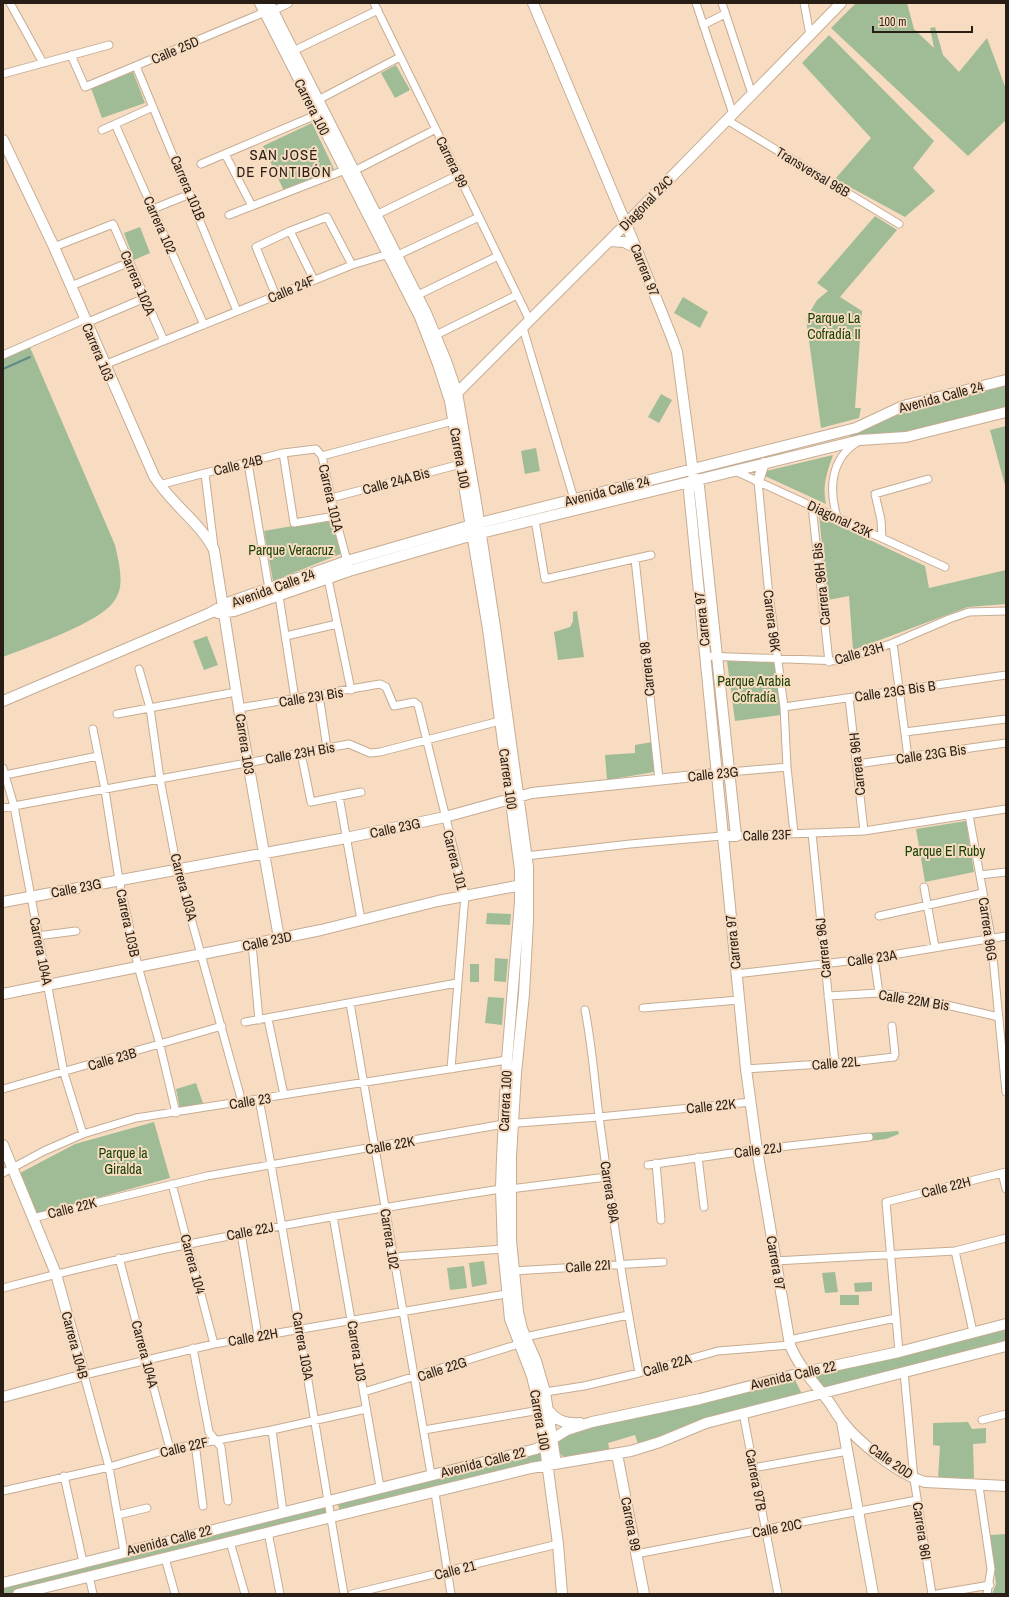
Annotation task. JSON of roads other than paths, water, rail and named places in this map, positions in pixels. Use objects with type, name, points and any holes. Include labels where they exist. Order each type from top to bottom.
[{"type":"street","points":[[10,3],[43,63]]},
{"type":"street","name":"Calle 25D","points":[[71,55],[85,87],[136,66],[267,7],[289,3]]},
{"type":"street","name":"Carrera 97","points":[[533,3],[636,248],[677,352],[694,480],[699,488],[736,836]]},
{"type":"street","points":[[696,3],[730,117]]},
{"type":"street","points":[[722,3],[752,94]]},
{"type":"street","points":[[804,3],[810,35]]},
{"type":"street","name":"Diagonal 24C","points":[[453,397],[626,224],[841,3]]},
{"type":"street","points":[[289,53],[376,6]]},
{"type":"street","name":"Carrera 99","points":[[376,6],[517,295],[574,499]]},
{"type":"street","name":"Carrera 100","points":[[267,7],[316,114],[376,215],[453,397],[453,421],[476,529],[500,721],[526,856],[524,994],[508,1123]]},
{"type":"street","points":[[703,25],[725,14]]},
{"type":"street","points":[[3,74],[109,45]]},
{"type":"street","name":"Carrera 100","points":[[289,53],[318,100],[350,170],[392,254],[418,296],[436,335],[453,397],[476,529],[525,885],[507,1060],[508,1123],[503,1249],[506,1294],[510,1319],[522,1341],[536,1361],[545,1392],[544,1411]]},
{"type":"street","points":[[318,100],[400,57]]},
{"type":"street","name":"Carrera 101B","points":[[136,66],[237,311]]},
{"type":"street","points":[[102,130],[153,107]]},
{"type":"street","points":[[201,164],[316,114]]},
{"type":"street","name":"Transversal 96B","points":[[730,117],[900,224]]},
{"type":"street","name":"Carrera 102","points":[[115,124],[204,325]]},
{"type":"street","points":[[229,215],[350,170],[436,129]]},
{"type":"street","name":"Carrera 103","points":[[3,140],[54,247],[145,460],[159,485],[207,538],[214,550]]},
{"type":"street","points":[[225,154],[252,206]]},
{"type":"street","points":[[376,215],[458,175]]},
{"type":"street","points":[[153,209],[190,194]]},
{"type":"street","points":[[276,296],[255,250],[256,247],[290,231],[327,217],[352,265]]},
{"type":"street","name":"Calle 24F","points":[[104,365],[352,265],[392,254],[400,254],[479,217]]},
{"type":"street","name":"Carrera 102A","points":[[54,247],[113,224],[164,341]]},
{"type":"street","points":[[290,231],[314,280]]},
{"type":"street","points":[[609,241],[624,242],[636,248]]},
{"type":"street","points":[[418,296],[498,256]]},
{"type":"street","points":[[70,286],[130,262]]},
{"type":"street","points":[[436,335],[517,295]]},
{"type":"street","points":[[3,355],[145,298]]},
{"type":"street","name":"Avenida Calle 24","points":[[224,609],[230,602],[269,589],[574,499],[856,428],[903,406],[1006,380]]},
{"type":"street","name":"Avenida Calle 24","points":[[476,529],[535,520],[860,440],[906,437],[1006,412]]},
{"type":"street","name":"Calle 24B","points":[[159,485],[248,464],[283,453],[314,448],[319,453],[453,421]]},
{"type":"street","points":[[837,517],[831,491],[835,469],[846,451],[860,440]]},
{"type":"street","points":[[283,453],[294,523],[334,516]]},
{"type":"street","name":"Carrera 101A","points":[[319,453],[348,566]]},
{"type":"street","points":[[758,481],[764,463]]},
{"type":"street","points":[[248,464],[269,589]]},
{"type":"street","name":"Calle 24A Bis","points":[[331,498],[461,464]]},
{"type":"street","name":"Diagonal 23K","points":[[734,470],[945,567]]},
{"type":"street","name":"Carrera 103","points":[[204,474],[236,692],[279,938]]},
{"type":"street","points":[[882,538],[881,520],[875,494],[928,479]]},
{"type":"street","name":"Carrera 97","points":[[694,480],[689,491],[736,974],[746,1069],[757,1150],[789,1343],[805,1372],[822,1394]]},
{"type":"street","name":"Carrera 96K","points":[[758,481],[768,586],[784,707],[787,767],[794,833]]},
{"type":"street","name":"Carrera 96H Bis","points":[[812,506],[829,662]]},
{"type":"street","points":[[535,520],[546,579],[651,555]]},
{"type":"street","name":"Carrera 98","points":[[635,559],[659,779]]},
{"type":"street","name":"Avenida Calle 24","points":[[3,701],[210,613],[224,609],[234,611],[279,596],[328,579],[348,566]]},
{"type":"street","points":[[328,579],[351,690]]},
{"type":"street","points":[[279,596],[295,699]]},
{"type":"street","name":"Calle 23H","points":[[706,656],[840,662],[893,643],[949,619],[970,612],[1006,611]]},
{"type":"street","points":[[286,636],[338,624]]},
{"type":"street","points":[[893,643],[908,757]]},
{"type":"street","name":"Carrera 103A","points":[[139,669],[150,708],[160,779],[177,868],[242,1102]]},
{"type":"street","name":"Calle 23G Bis B","points":[[784,707],[1006,675]]},
{"type":"street","name":"Calle 23I Bis","points":[[239,708],[383,684],[386,687],[394,706],[416,703]]},
{"type":"street","points":[[118,714],[236,692]]},
{"type":"street","points":[[319,695],[328,748]]},
{"type":"street","name":"Carrera 96H","points":[[850,698],[864,831]]},
{"type":"street","name":"Carrera 101","points":[[416,703],[418,705],[464,895],[451,1069]]},
{"type":"street","points":[[905,732],[1006,719]]},
{"type":"street","name":"Calle 23H Bis","points":[[3,808],[349,744],[370,753],[500,721]]},
{"type":"street","name":"Carrera 103B","points":[[93,729],[105,790],[119,880],[138,966],[160,1044],[176,1113]]},
{"type":"street","name":"Calle 23G Bis","points":[[857,764],[1006,743]]},
{"type":"street","points":[[301,752],[312,802],[361,792]]},
{"type":"street","points":[[4,771],[98,756]]},
{"type":"street","name":"Calle 23G","points":[[3,902],[177,868],[346,838],[445,817],[536,793],[659,779],[787,767]]},
{"type":"street","name":"Carrera 104A","points":[[4,771],[14,806],[37,936],[48,985],[64,1073],[83,1134]]},
{"type":"street","points":[[339,796],[361,920]]},
{"type":"street","name":"Calle 23F","points":[[526,856],[630,844],[722,836],[864,831],[1006,809]]},
{"type":"street","name":"Carrera 96G","points":[[969,815],[991,937],[1005,1065],[1006,1092]]},
{"type":"street","name":"Carrera 96J","points":[[812,833],[835,1063]]},
{"type":"street","points":[[980,875],[1006,872]]},
{"type":"street","name":"Calle 23D","points":[[3,994],[252,944],[464,895],[525,885]]},
{"type":"street","points":[[924,887],[935,947]]},
{"type":"street","points":[[879,916],[983,893]]},
{"type":"street","points":[[37,936],[76,931]]},
{"type":"street","name":"Calle 23A","points":[[736,974],[874,958],[991,937],[1006,936]]},
{"type":"street","points":[[252,944],[259,1020]]},
{"type":"street","points":[[874,958],[879,993]]},
{"type":"street","points":[[245,1022],[268,1019],[457,983]]},
{"type":"street","name":"Calle 22M Bis","points":[[828,996],[879,993],[916,998],[999,1016]]},
{"type":"street","points":[[643,1008],[739,1000]]},
{"type":"street","name":"Carrera 102","points":[[350,1003],[431,1474]]},
{"type":"street","name":"Carrera 98A","points":[[585,1010],[592,1051],[607,1177],[628,1315],[639,1373]]},
{"type":"street","points":[[268,1019],[284,1095]]},
{"type":"street","name":"Calle 23B","points":[[3,1089],[64,1073],[222,1026]]},
{"type":"street","name":"Calle 22L","points":[[746,1069],[879,1060],[894,1057],[892,1026]]},
{"type":"street","name":"Calle 23","points":[[3,1173],[83,1134],[136,1118],[176,1113],[507,1060]]},
{"type":"street","name":"Carrera 103A","points":[[259,1099],[300,1328],[327,1502],[331,1517],[344,1594]]},
{"type":"street","name":"Calle 22K","points":[[33,1218],[172,1184],[271,1164],[508,1123],[599,1117],[751,1102]]},
{"type":"street","name":"Calle 22J","points":[[648,1165],[698,1157],[868,1137]]},
{"type":"street","name":"Carrera 104B","points":[[3,1145],[56,1274],[109,1467],[124,1552]]},
{"type":"street","points":[[698,1157],[704,1207]]},
{"type":"street","points":[[656,1163],[661,1220]]},
{"type":"street","points":[[1004,1172],[1006,1187]]},
{"type":"street","name":"Calle 22H","points":[[890,1255],[886,1202],[1004,1172]]},
{"type":"street","name":"Calle 22J","points":[[3,1288],[119,1258],[282,1225],[505,1189],[607,1177]]},
{"type":"street","name":"Carrera 104","points":[[172,1184],[214,1344]]},
{"type":"street","name":"Carrera 100","points":[[505,1189],[522,1341],[544,1411],[549,1442],[562,1594]]},
{"type":"street","name":"Carrera 103","points":[[333,1216],[380,1487]]},
{"type":"street","points":[[241,1233],[258,1336]]},
{"type":"street","points":[[775,1261],[955,1251],[1006,1238]]},
{"type":"street","points":[[393,1257],[503,1249]]},
{"type":"street","points":[[955,1251],[973,1332]]},
{"type":"street","points":[[890,1255],[899,1352]]},
{"type":"street","name":"Carrera 104A","points":[[119,1258],[170,1449]]},
{"type":"street","name":"Calle 22I","points":[[513,1271],[663,1262]]},
{"type":"street","name":"Calle 22H","points":[[3,1397],[193,1348],[352,1319],[506,1294]]},
{"type":"street","name":"Calle 22G","points":[[364,1392],[414,1378],[522,1341],[628,1315]]},
{"type":"street","name":"Calle 22A","points":[[545,1392],[584,1386],[639,1373],[718,1351],[789,1343],[896,1318]]},
{"type":"street","name":"Avenida Calle 22","points":[[3,1583],[327,1502],[431,1474],[536,1449],[571,1428],[592,1422],[700,1399],[805,1372],[899,1352],[1006,1324]]},
{"type":"street","name":"Avenida Calle 22","points":[[18,1594],[552,1464],[617,1454],[652,1445],[706,1423],[742,1413],[822,1394],[1006,1346]]},
{"type":"street","points":[[193,1348],[210,1432],[221,1447],[228,1501]]},
{"type":"street","name":"Carrera 96I","points":[[904,1372],[914,1479],[932,1594]]},
{"type":"street","name":"Calle 20D","points":[[822,1394],[842,1422],[876,1453],[914,1479],[935,1483],[1006,1486]]},
{"type":"street","name":"Calle 22F","points":[[3,1491],[109,1467],[170,1449],[215,1439],[272,1430],[366,1409]]},
{"type":"street","points":[[424,1430],[544,1411],[567,1423],[592,1422]]},
{"type":"street","name":"Carrera 97B","points":[[742,1413],[778,1594]]},
{"type":"street","points":[[982,1420],[1006,1414]]},
{"type":"street","points":[[842,1422],[860,1512],[873,1594]]},
{"type":"street","points":[[272,1430],[283,1512]]},
{"type":"street","points":[[195,1444],[203,1506]]},
{"type":"street","points":[[753,1468],[848,1451]]},
{"type":"street","name":"Carrera 99","points":[[617,1454],[644,1594]]},
{"type":"street","points":[[64,1476],[83,1562]]},
{"type":"street","points":[[979,1486],[991,1569],[990,1585],[987,1594]]},
{"type":"street","points":[[434,1493],[451,1594]]},
{"type":"street","name":"Calle 20C","points":[[636,1554],[917,1500]]},
{"type":"street","points":[[118,1516],[147,1508]]},
{"type":"street","points":[[268,1532],[280,1594]]},
{"type":"street","points":[[230,1542],[245,1594]]},
{"type":"street","name":"Calle 21","points":[[352,1594],[448,1572],[558,1544]]},
{"type":"street","points":[[165,1558],[174,1594]]},
{"type":"street","points":[[89,1576],[93,1594]]},
{"type":"street","points":[[937,1594],[990,1585]]},
{"type":"waterway","points":[[3,369],[30,357]]},
{"type":"district","name":"SAN JOSÉ DE FONTIBÓN","points":[[284,162]]},
{"type":"park label","name":"Parque La Cofradía II","points":[[834,326]]},
{"type":"park label","name":"Parque Veracruz","points":[[291,550]]},
{"type":"park label","name":"Parque Arabia Cofradía","points":[[754,690]]},
{"type":"park label","name":"Parque El Ruby","points":[[945,851]]},
{"type":"park label","name":"Parque la Giralda","points":[[123,1162]]}]
